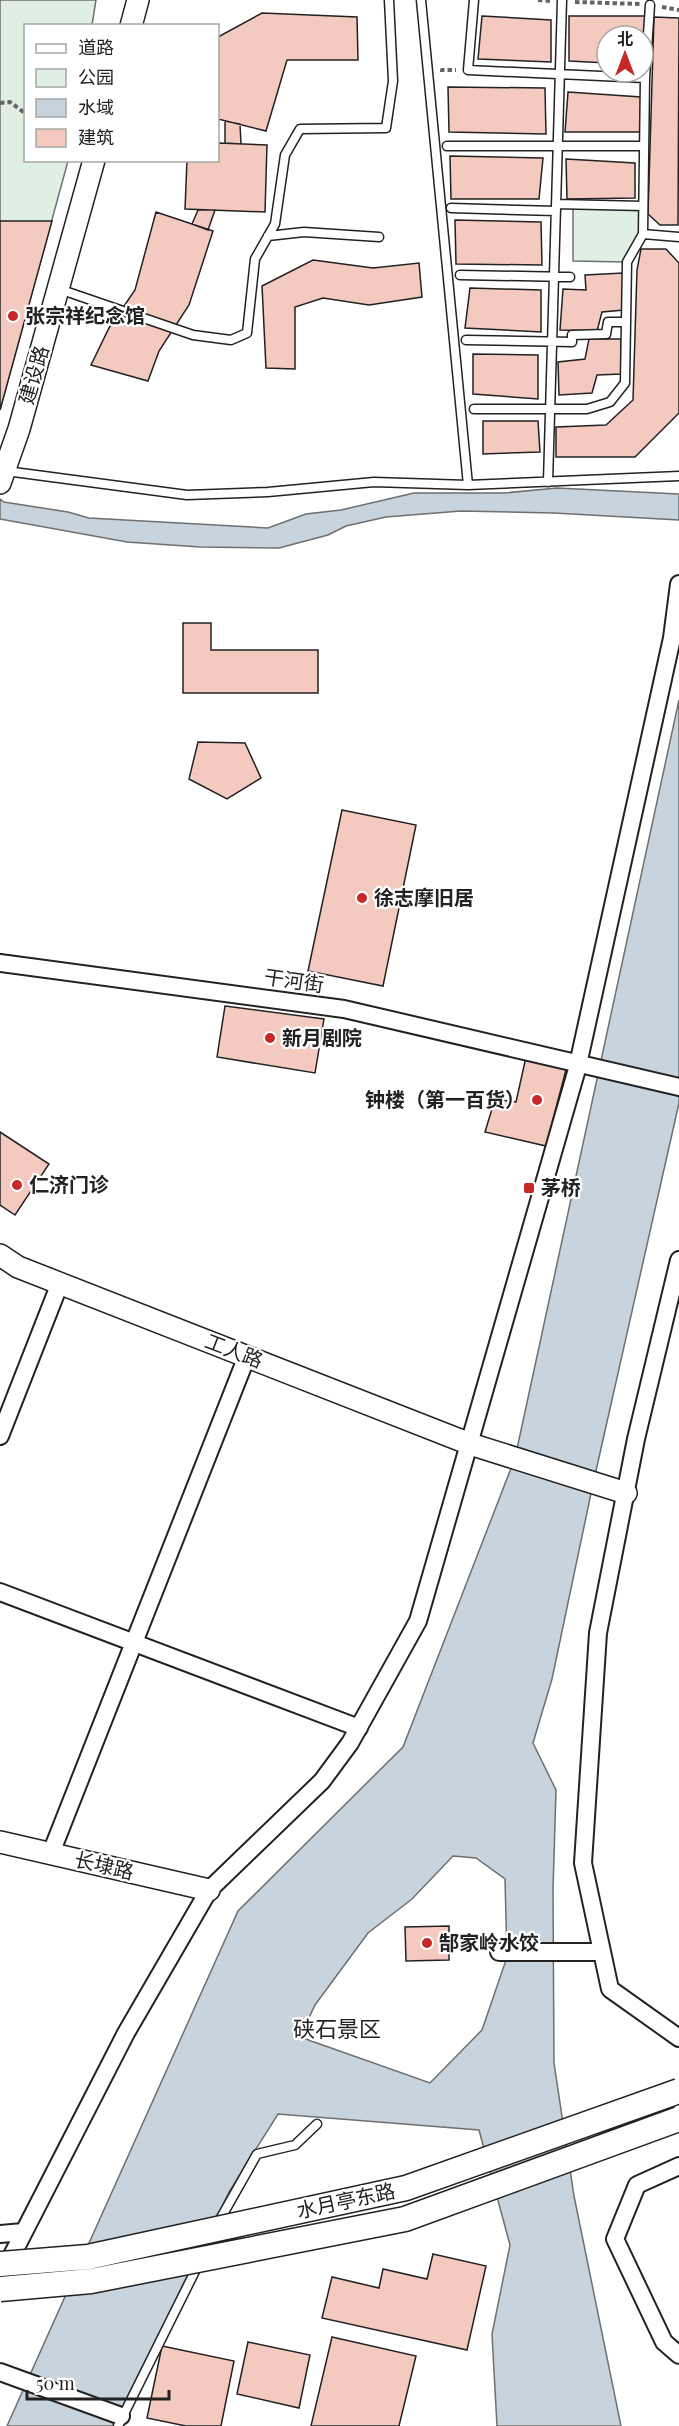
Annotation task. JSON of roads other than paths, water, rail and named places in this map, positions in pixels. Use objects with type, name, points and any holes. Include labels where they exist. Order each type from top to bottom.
[{"type":"main road","name":"水月亭东路","points":[[0,2264],[88,2257],[406,2188],[679,2091]]},
{"type":"main road","name":"水月亭东路","points":[[0,2289],[91,2281],[405,2220],[679,2119]]},
{"type":"street","points":[[132,24],[138,0]]},
{"type":"street","name":"建设路","points":[[4,467],[93,162]]},
{"type":"street","points":[[0,2278],[126,2033],[209,1890],[322,1781],[359,1728],[418,1621],[477,1445],[578,1064],[672,638],[679,584]]},
{"type":"street","name":"干河街","points":[[0,963],[344,1009],[679,1087]]},
{"type":"street","name":"工人路","points":[[0,1255],[18,1267],[477,1445],[617,1490]]},
{"type":"street","points":[[679,1260],[617,1490],[598,1633],[584,1863],[610,1989],[679,2038]]},
{"type":"street","points":[[0,1436],[60,1283]]},
{"type":"street","points":[[51,1853],[247,1356]]},
{"type":"street","points":[[0,1592],[359,1728]]},
{"type":"street","name":"长埭路","points":[[0,1842],[209,1890]]},
{"type":"street","points":[[498,1952],[602,1952]]},
{"type":"street","points":[[679,2166],[637,2185],[615,2239],[664,2342],[679,2355]]},
{"type":"street","points":[[0,2234],[23,2232]]},
{"type":"street","points":[[0,2372],[120,2421]]},
{"type":"lane","points":[[58,289],[193,335],[231,340],[247,333],[255,259],[274,224],[285,155],[300,129],[386,128],[393,81],[389,0]]},
{"type":"lane","points":[[421,0],[468,485]]},
{"type":"lane","points":[[474,0],[468,70],[595,76]]},
{"type":"lane","points":[[548,482],[562,1]]},
{"type":"lane","points":[[649,24],[650,5]]},
{"type":"lane","points":[[474,410],[587,408],[610,402],[625,383],[627,262],[643,234],[645,84]]},
{"type":"lane","points":[[447,146],[644,146]]},
{"type":"lane","points":[[451,208],[643,206]]},
{"type":"lane","points":[[268,236],[304,232],[379,237]]},
{"type":"lane","points":[[643,234],[679,237]]},
{"type":"lane","points":[[460,275],[570,277]]},
{"type":"lane","points":[[466,340],[572,342],[572,335],[606,334],[608,322],[626,322]]},
{"type":"lane","points":[[4,467],[187,495],[268,492],[374,482],[468,485],[679,476]]},
{"type":"lane","points":[[120,2421],[234,2192],[257,2154],[294,2145],[317,2124]]},
{"type":"water","points":[[557,488],[679,494],[679,520],[554,513],[461,511],[386,517],[346,526],[328,535],[279,548],[200,547],[127,542],[0,519],[0,499],[4,502],[68,512],[89,518],[268,528],[306,514],[341,510],[414,493],[504,493]]},
{"type":"water","points":[[679,700],[679,1103],[593,1484],[552,1679],[533,1743],[556,1790],[553,1890],[554,2063],[574,2196],[621,2426],[497,2426],[492,2334],[510,2245],[479,2130],[278,2114],[229,2192],[117,2426],[7,2426],[238,1911],[403,1747],[515,1458]],"holes":[[[453,1856],[476,1858],[505,1879],[507,1957],[482,2030],[430,2083],[300,2037],[315,2005],[368,1933],[412,1899]]]},
{"type":"place","name":"张宗祥纪念馆","points":[[13,316]]},
{"type":"place","name":"徐志摩旧居","points":[[362,898]]},
{"type":"place","name":"新月剧院","points":[[270,1038]]},
{"type":"place","name":"钟楼（第一百货）","points":[[537,1100]]},
{"type":"place","name":"仁济门诊","points":[[17,1185]]},
{"type":"place","name":"茅桥","points":[[529,1188]]},
{"type":"place","name":"郜家岭水饺","points":[[427,1943]]},
{"type":"district","name":"硖石景区","points":[[337,2029]]}]
